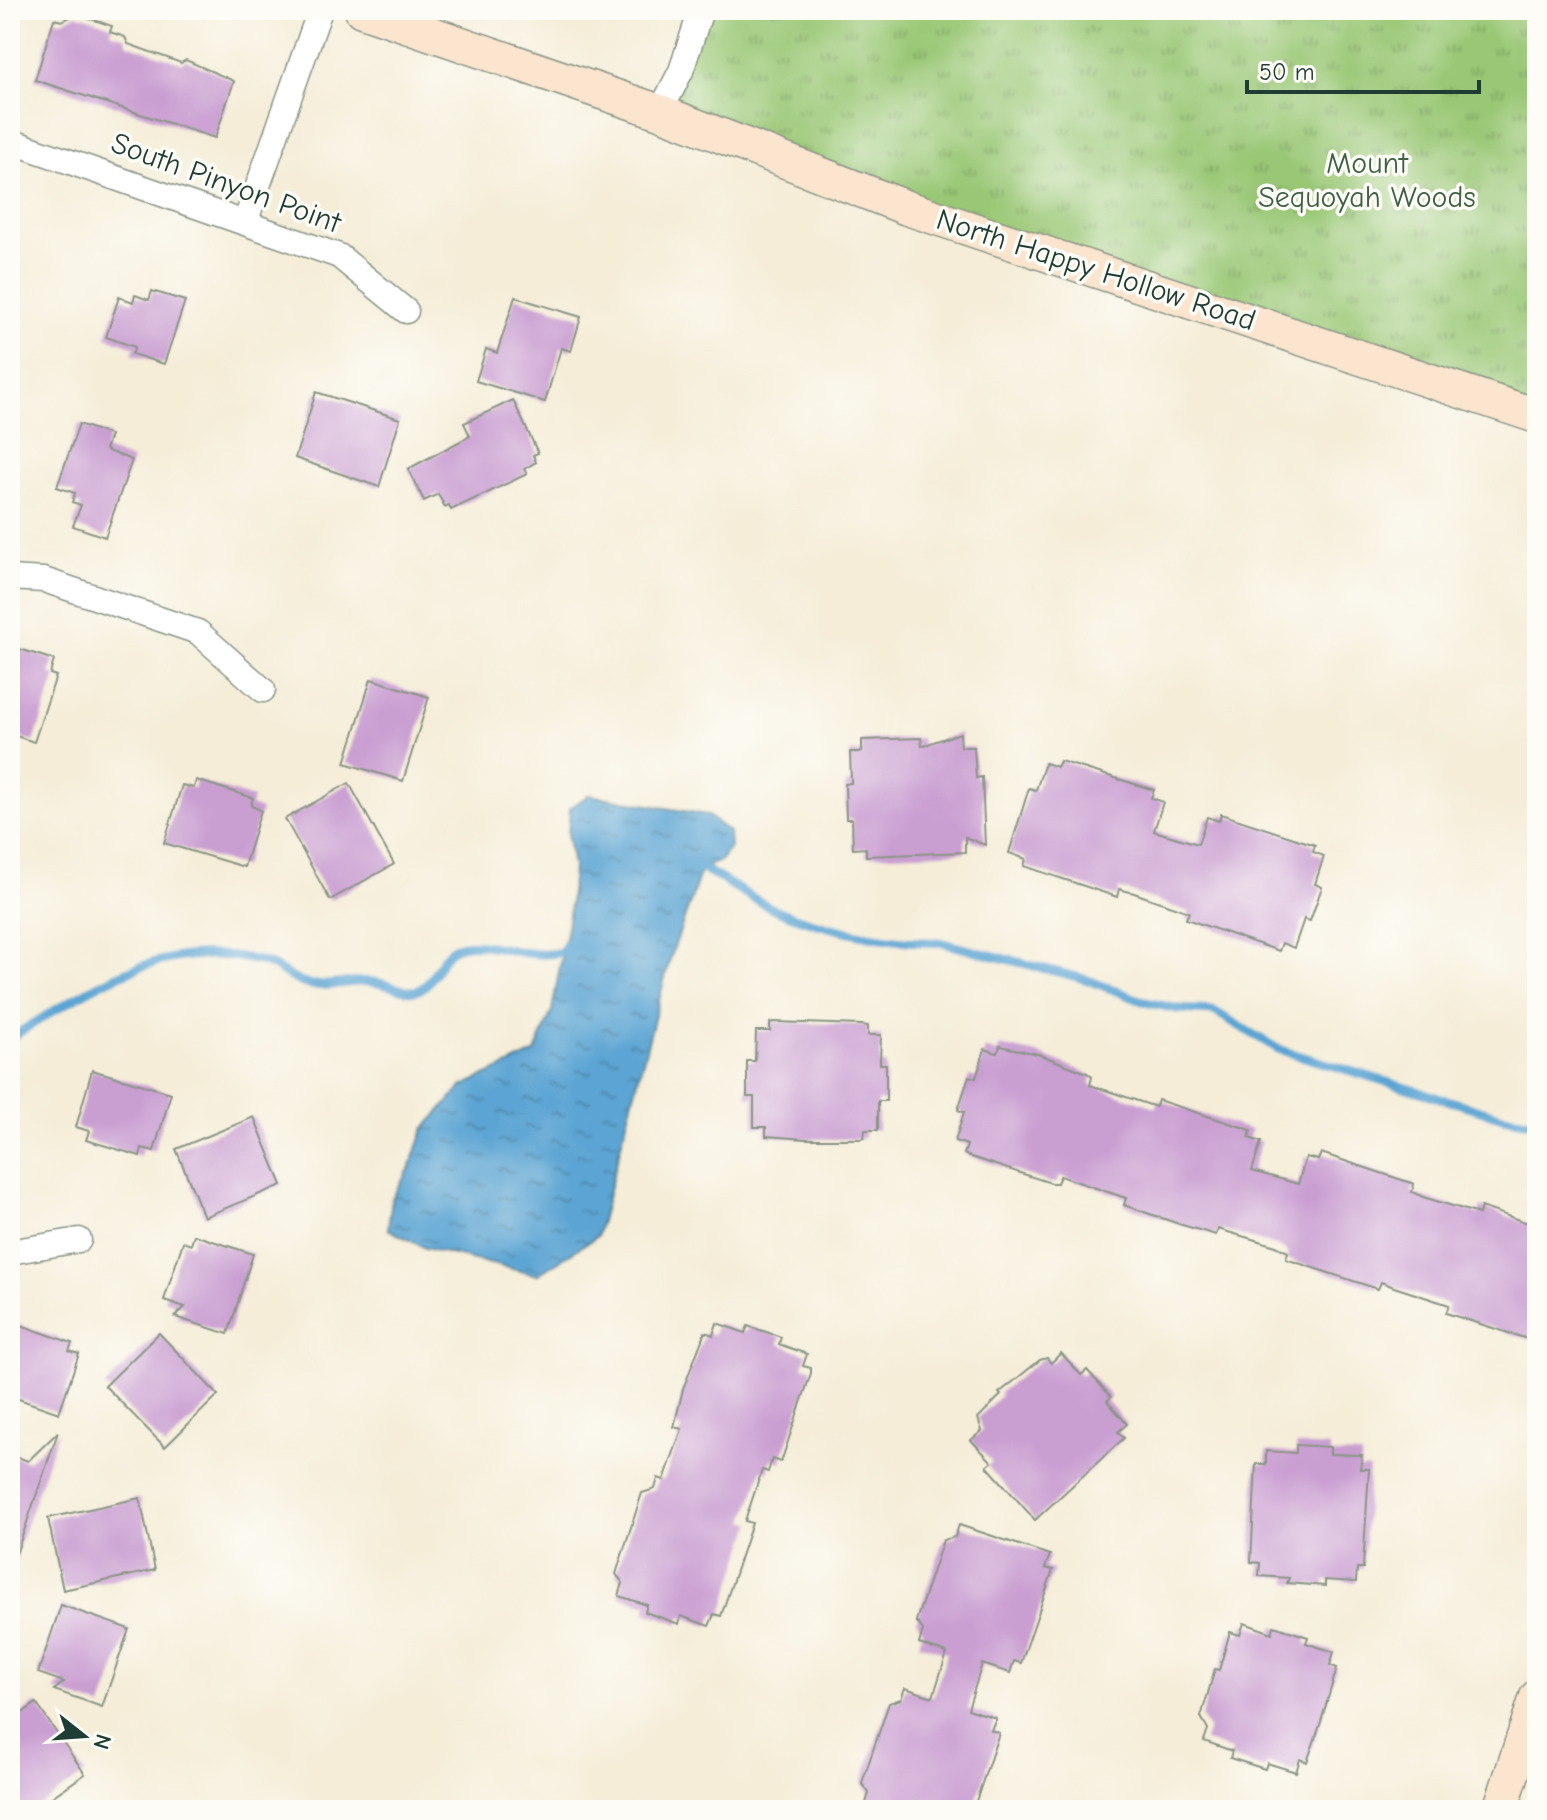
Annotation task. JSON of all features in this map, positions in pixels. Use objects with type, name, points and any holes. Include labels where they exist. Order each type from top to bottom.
[{"type":"street","points":[[246,220],[320,10]]},
{"type":"street","name":"North Happy Hollow Road","points":[[362,10],[660,112],[907,208],[1537,416]]},
{"type":"street","points":[[660,112],[681,71],[701,10]]},
{"type":"street","name":"South Pinyon Point","points":[[10,141],[246,220],[339,256],[406,311]]},
{"type":"street","points":[[10,578],[44,580],[198,632],[263,690]]},
{"type":"street","points":[[10,1252],[79,1240]]},
{"type":"street","points":[[1500,1810],[1537,1697]]},
{"type":"green space","name":"Mount Sequoyah Woods","points":[[701,10],[1537,10],[1537,416],[660,112]]},
{"type":"water","points":[[589,795],[707,815],[729,832],[730,848],[719,862],[702,868],[669,962],[597,1236],[537,1275],[425,1248],[388,1229],[392,1198],[411,1166],[424,1129],[463,1086],[535,1053],[552,1011],[569,915],[573,867],[568,837],[570,808]]},
{"type":"building","points":[[77,14],[112,26],[110,32],[125,37],[128,44],[181,63],[186,60],[234,81],[215,138],[35,80],[54,19],[62,21]]},
{"type":"building","points":[[152,291],[185,301],[164,364],[132,354],[135,347],[106,337],[119,297],[133,302],[135,295],[149,300]]},
{"type":"building","points":[[515,297],[581,317],[571,351],[561,348],[545,402],[476,381],[486,349],[497,353]]},
{"type":"building","points":[[316,392],[400,419],[379,487],[295,458]]},
{"type":"building","points":[[513,400],[538,453],[533,455],[536,462],[524,469],[527,474],[451,510],[449,505],[445,507],[438,494],[424,501],[408,469],[470,436],[464,423]]},
{"type":"building","points":[[79,424],[110,435],[105,450],[132,460],[105,537],[73,526],[81,505],[72,502],[75,493],[57,487]]},
{"type":"building","points":[[10,646],[54,660],[50,674],[56,676],[34,742],[10,734]]},
{"type":"building","points":[[371,679],[429,697],[403,781],[345,763]]},
{"type":"building","points":[[960,733],[961,747],[974,747],[976,778],[982,777],[985,845],[965,837],[965,852],[866,856],[866,848],[853,849],[852,819],[846,819],[845,784],[851,783],[850,752],[862,752],[862,740],[921,738],[922,746]]},
{"type":"building","points":[[1060,761],[1154,790],[1151,798],[1163,802],[1154,831],[1198,844],[1207,817],[1219,821],[1221,814],[1315,845],[1313,852],[1324,856],[1315,884],[1322,887],[1310,921],[1304,919],[1294,948],[1282,943],[1279,951],[1186,919],[1189,912],[1134,893],[1119,889],[1117,897],[1024,866],[1026,859],[1009,853],[1029,788],[1036,790],[1045,763],[1057,767]]},
{"type":"building","points":[[196,780],[253,798],[251,806],[261,810],[244,867],[164,843],[182,785],[194,788]]},
{"type":"building","points":[[349,783],[394,864],[330,900],[285,819]]},
{"type":"building","points":[[770,1023],[861,1025],[868,1026],[868,1035],[881,1035],[880,1064],[886,1064],[886,1101],[878,1101],[878,1130],[865,1130],[864,1138],[860,1139],[806,1139],[766,1136],[766,1127],[754,1127],[754,1097],[747,1097],[747,1061],[755,1061],[756,1031],[770,1031]]},
{"type":"building","points":[[1000,1046],[1038,1054],[1087,1073],[1092,1077],[1090,1085],[1156,1107],[1158,1100],[1251,1130],[1249,1138],[1261,1142],[1252,1171],[1298,1184],[1306,1157],[1318,1160],[1321,1153],[1414,1184],[1412,1192],[1423,1197],[1479,1214],[1481,1207],[1537,1226],[1537,1342],[1446,1313],[1449,1305],[1381,1282],[1378,1289],[1286,1259],[1288,1252],[1276,1246],[1218,1229],[1216,1235],[1124,1205],[1126,1198],[1060,1176],[1057,1183],[1051,1183],[964,1154],[967,1145],[955,1141],[964,1112],[958,1110],[969,1076],[976,1078],[985,1049],[997,1053]]},
{"type":"building","points":[[92,1070],[171,1093],[154,1151],[142,1148],[140,1156],[86,1140],[89,1131],[76,1127]]},
{"type":"building","points":[[254,1117],[282,1185],[204,1217],[176,1149]]},
{"type":"building","points":[[194,1235],[253,1254],[228,1334],[175,1317],[185,1307],[164,1300],[183,1242],[191,1245]]},
{"type":"building","points":[[717,1323],[745,1333],[748,1326],[781,1337],[779,1344],[807,1354],[803,1366],[811,1368],[811,1373],[781,1462],[772,1459],[768,1472],[762,1470],[745,1521],[752,1523],[721,1616],[714,1614],[709,1626],[681,1616],[679,1624],[645,1612],[647,1605],[619,1596],[623,1583],[616,1574],[642,1493],[655,1489],[658,1478],[664,1480],[682,1429],[674,1427],[683,1389],[705,1332],[713,1335]]},
{"type":"building","points":[[18,1324],[72,1343],[69,1351],[79,1354],[59,1413],[10,1396],[10,1332],[16,1333]]},
{"type":"building","points":[[159,1333],[218,1395],[165,1447],[105,1386]]},
{"type":"building","points":[[1061,1353],[1081,1375],[1087,1370],[1111,1397],[1107,1401],[1127,1424],[1118,1432],[1124,1438],[1035,1520],[987,1466],[992,1462],[971,1440],[982,1431],[978,1418],[1001,1395],[999,1393],[1040,1360],[1047,1358],[1051,1363]]},
{"type":"building","points":[[58,1432],[14,1560],[10,1559],[10,1454],[28,1461]]},
{"type":"building","points":[[1296,1445],[1330,1447],[1330,1454],[1362,1455],[1360,1469],[1369,1469],[1363,1568],[1357,1568],[1356,1582],[1325,1580],[1325,1586],[1287,1583],[1289,1578],[1259,1576],[1260,1563],[1251,1562],[1256,1464],[1266,1464],[1266,1451],[1296,1453]]},
{"type":"building","points":[[140,1498],[155,1570],[63,1590],[48,1518]]},
{"type":"building","points":[[959,1525],[1050,1555],[1045,1568],[1053,1570],[1021,1663],[1014,1661],[1010,1673],[982,1664],[968,1709],[996,1718],[991,1730],[999,1733],[973,1810],[864,1810],[869,1793],[862,1783],[889,1703],[901,1699],[905,1688],[933,1697],[947,1653],[919,1644],[923,1630],[916,1621],[943,1540],[955,1537]]},
{"type":"building","points":[[61,1605],[129,1629],[102,1707],[54,1690],[64,1682],[38,1673]]},
{"type":"building","points":[[1244,1623],[1272,1633],[1274,1626],[1308,1637],[1306,1643],[1334,1652],[1330,1665],[1337,1668],[1320,1725],[1307,1762],[1300,1759],[1296,1772],[1267,1763],[1265,1769],[1230,1758],[1232,1751],[1204,1741],[1208,1729],[1201,1717],[1215,1669],[1219,1670],[1230,1632],[1240,1635]]},
{"type":"building","points":[[36,1703],[85,1774],[33,1810],[19,1810],[10,1797],[10,1722]]},
{"type":"waterway","points":[[692,863],[763,904],[792,916],[855,933],[939,942],[1085,979],[1145,1002],[1178,1009],[1214,1011],[1278,1049],[1503,1117],[1537,1123]]},
{"type":"waterway","points":[[10,1038],[70,1001],[129,971],[192,955],[226,955],[263,962],[306,984],[365,981],[414,991],[427,983],[452,949],[460,946],[485,945],[548,954],[562,952],[567,944]]}]
